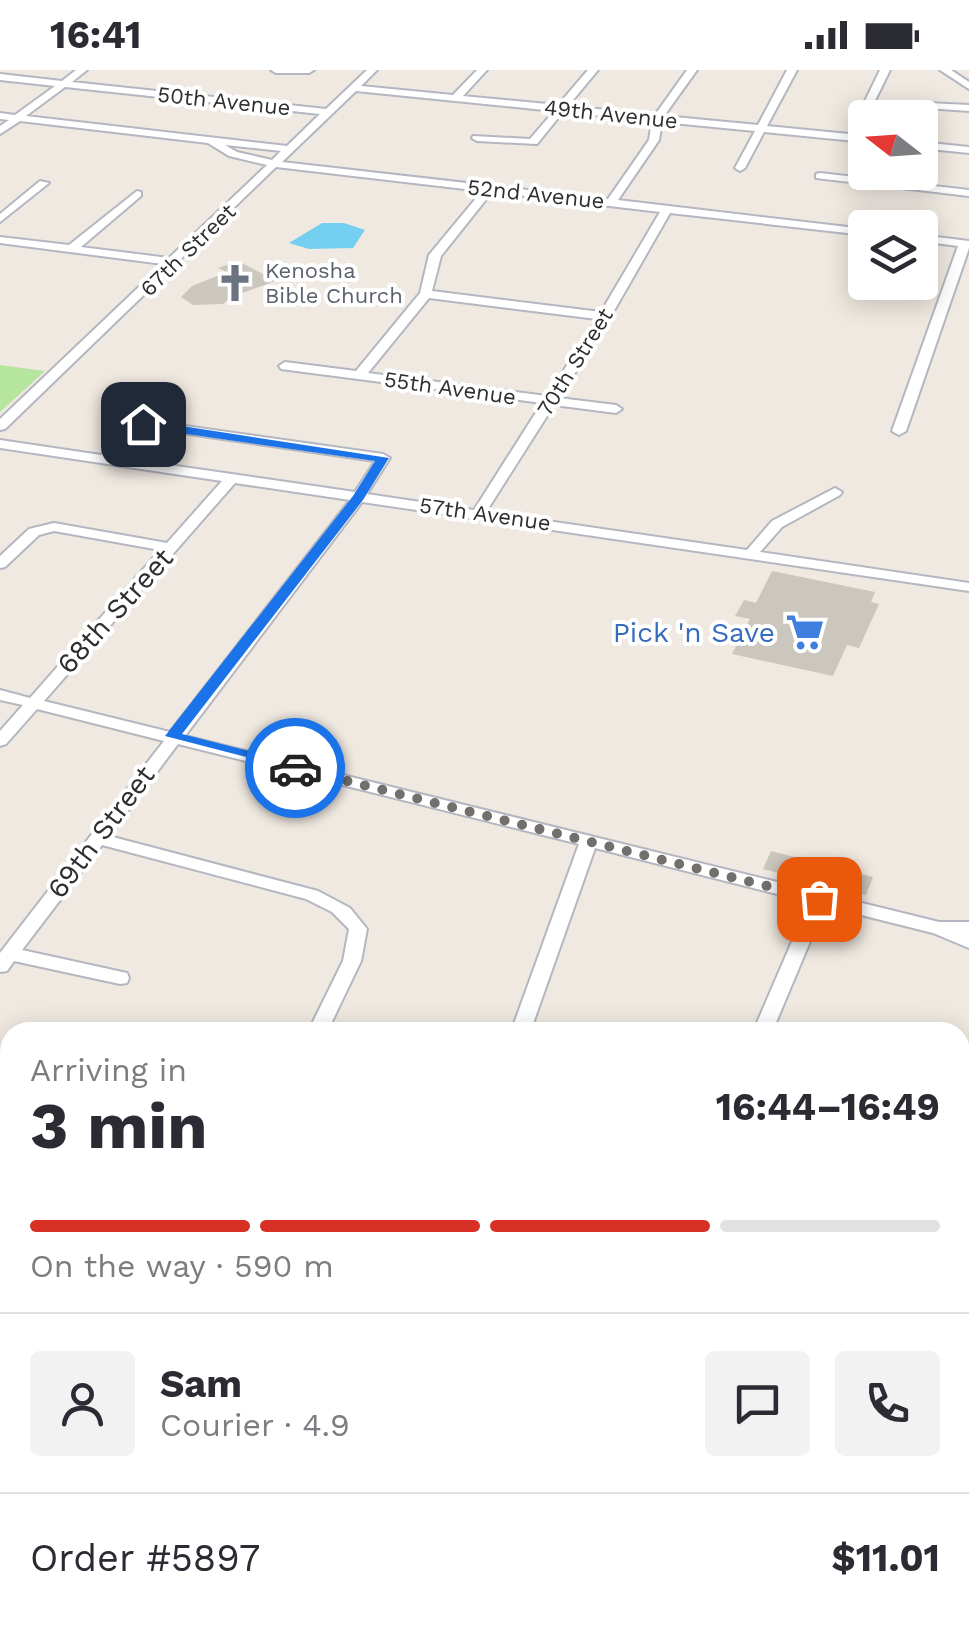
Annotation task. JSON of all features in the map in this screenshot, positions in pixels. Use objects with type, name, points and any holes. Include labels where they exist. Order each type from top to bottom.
[{"type":"street","points":[[0,132],[82,70]]},
{"type":"street","points":[[276,70],[309,70]]},
{"type":"street","name":"67th Street","points":[[0,426],[372,70]]},
{"type":"street","points":[[456,97],[482,70]]},
{"type":"street","points":[[477,138],[533,142],[593,70]]},
{"type":"street","points":[[610,203],[654,140],[657,119],[692,70]]},
{"type":"street","points":[[740,168],[792,70]]},
{"type":"street","points":[[870,100],[885,70]]},
{"type":"street","points":[[934,70],[946,71],[969,86]]},
{"type":"street","name":"50th Avenue","points":[[0,77],[328,112]]},
{"type":"street","name":"49th Avenue","points":[[356,88],[848,138]]},
{"type":"street","points":[[938,106],[969,108]]},
{"type":"street","points":[[0,116],[291,149]]},
{"type":"street","name":"52nd Avenue","points":[[211,140],[233,154],[275,164],[848,230]]},
{"type":"street","points":[[938,147],[969,150]]},
{"type":"street","points":[[820,176],[969,193]]},
{"type":"street","points":[[0,219],[44,183]]},
{"type":"street","points":[[359,376],[426,294],[436,255],[489,190]]},
{"type":"street","points":[[72,250],[136,194]]},
{"type":"street","name":"70th Street","points":[[479,512],[667,209]]},
{"type":"street","points":[[0,240],[174,262]]},
{"type":"street","points":[[899,431],[967,243],[938,240]]},
{"type":"street","points":[[426,294],[604,316]]},
{"type":"street","name":"55th Avenue","points":[[285,366],[616,409]]},
{"type":"street","name":"69th Street","points":[[4,960],[358,498],[383,458],[143,424],[105,458]]},
{"type":"street","name":"57th Avenue","points":[[0,444],[969,586]]},
{"type":"street","name":"68th Street","points":[[0,741],[230,480]]},
{"type":"street","points":[[752,553],[761,537],[774,526],[834,492]]},
{"type":"street","points":[[0,564],[34,532],[54,527],[171,548]]},
{"type":"street","points":[[0,695],[939,928],[969,942]]},
{"type":"street","points":[[97,838],[312,895],[327,900],[352,919],[358,929],[352,961],[323,1022]]},
{"type":"street","points":[[524,1022],[589,842]]},
{"type":"street","points":[[766,1022],[819,899]]},
{"type":"street","points":[[939,928],[969,928]]},
{"type":"street","points":[[4,960],[120,978]]},
{"type":"green space","points":[[0,365],[45,371],[0,412]]},
{"type":"water","points":[[322,223],[344,223],[365,230],[353,248],[309,249],[289,243]]},
{"type":"building","name":"Kenosha Bible Church","points":[[238,261],[263,274],[289,270],[284,278],[231,297],[223,304],[193,305],[181,297],[192,286],[227,272],[218,268]]},
{"type":"building","name":"Pick 'n Save","points":[[772,571],[875,592],[871,602],[879,604],[859,648],[847,645],[833,676],[732,654],[750,619],[735,616],[744,600],[756,603]]},
{"type":"building","points":[[771,851],[873,877],[866,895],[763,869]]},
{"type":"way so far","points":[[295,768],[819,899]]},
{"type":"place","name":"Kenosha Bible Church","points":[[235,283]]},
{"type":"place","name":"Pick 'n Save","points":[[805,632]]},
{"type":"route","points":[[143,424],[383,458],[358,498],[173,736],[295,768]]}]
